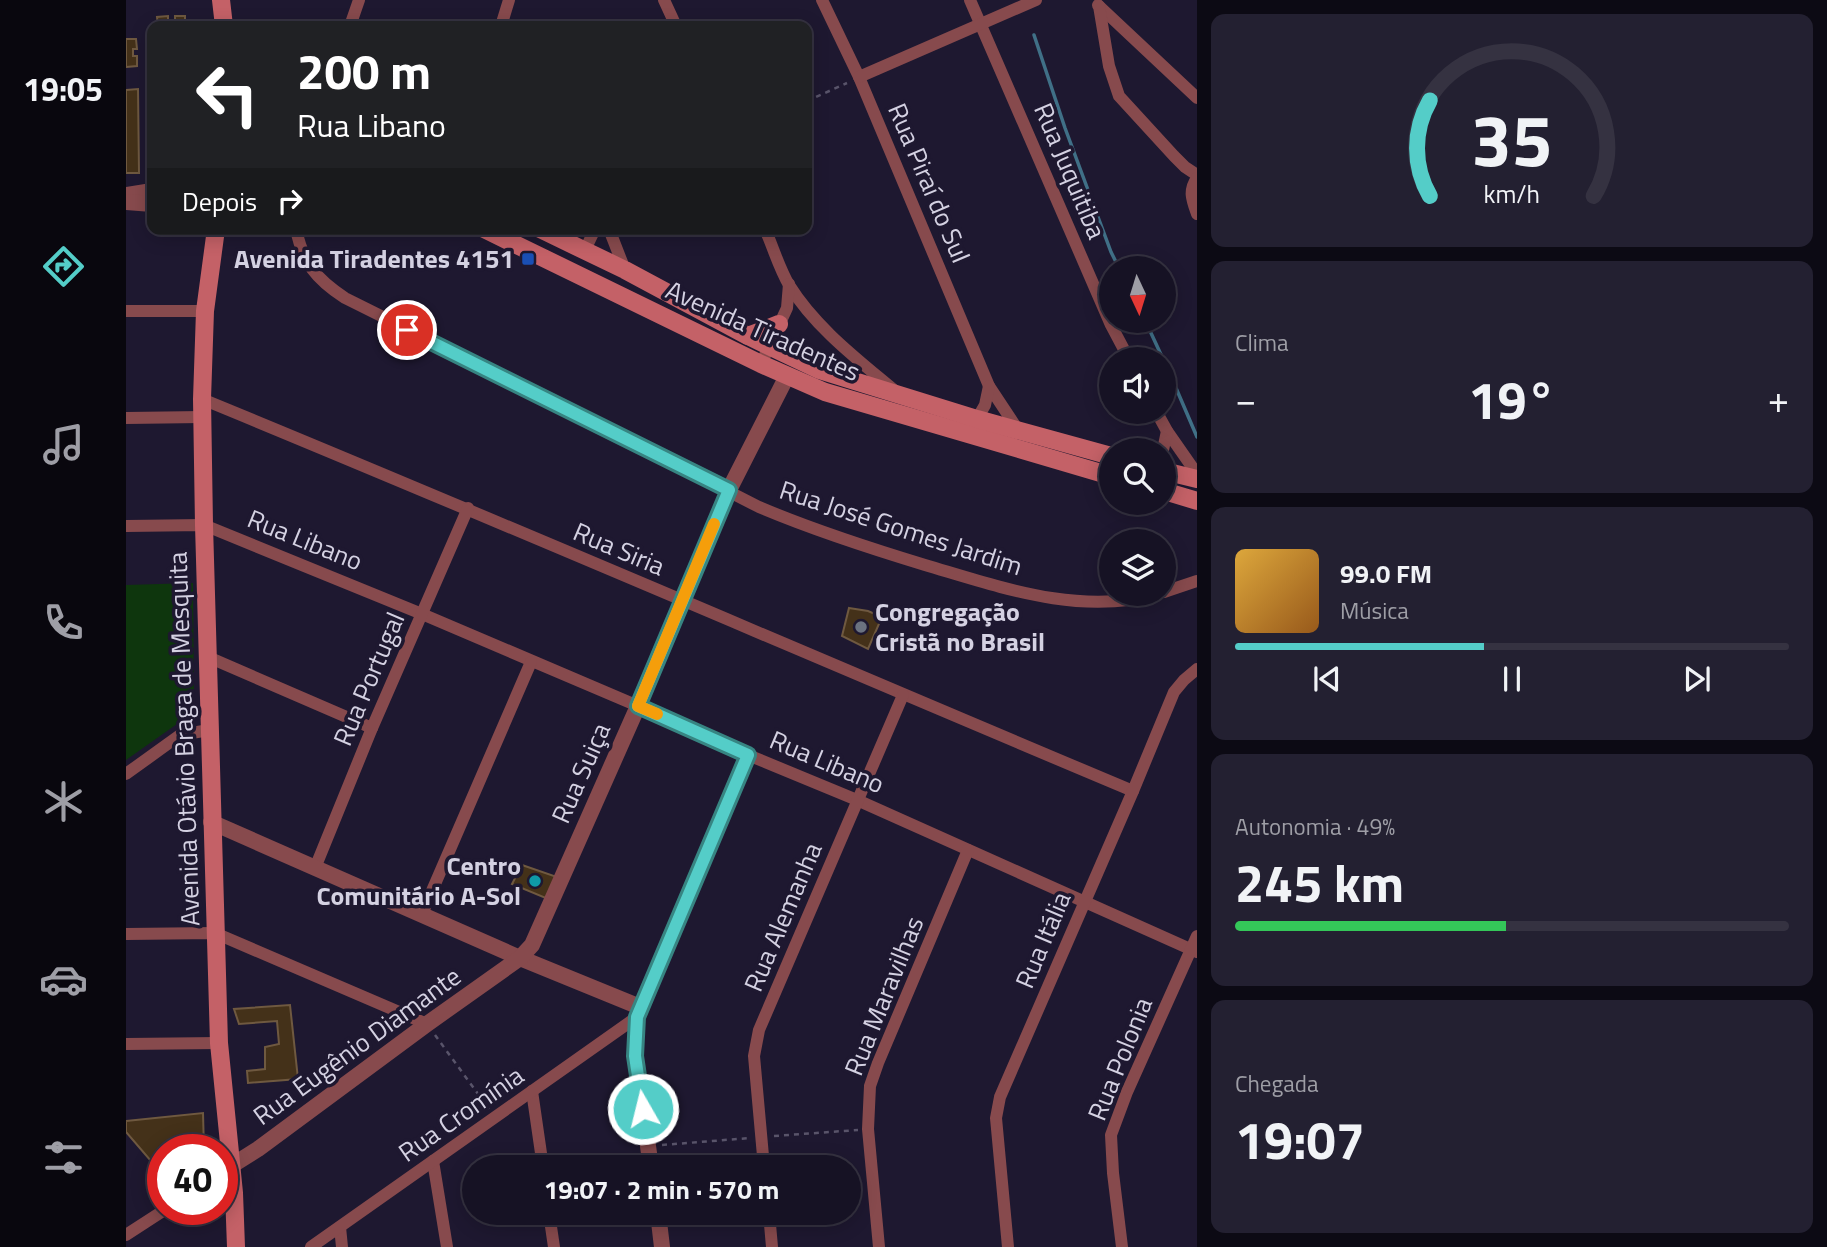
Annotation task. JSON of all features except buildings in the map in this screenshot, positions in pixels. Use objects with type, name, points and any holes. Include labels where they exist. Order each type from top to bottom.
[{"type":"main road","points":[[221,0],[223,21]]},
{"type":"main road","name":"Avenida Otávio Braga de Mesquita","points":[[214,235],[205,312],[202,399],[211,822],[225,1134]]},
{"type":"main road","name":"Avenida Tiradentes","points":[[496,235],[761,364],[825,392],[1099,472]]},
{"type":"main road","name":"Avenida Tiradentes","points":[[553,235],[819,370],[977,419],[1099,453]]},
{"type":"main road","points":[[748,336],[779,324]]},
{"type":"main road","points":[[1176,473],[1197,477]]},
{"type":"main road","points":[[1176,495],[1196,502]]},
{"type":"main road","name":"Avenida Otávio Braga de Mesquita","points":[[233,1225],[236,1247]]},
{"type":"street","points":[[352,21],[359,0]]},
{"type":"street","points":[[505,21],[509,0]]},
{"type":"street","points":[[664,0],[674,21]]},
{"type":"street","name":"Rua Piraí do Sul","points":[[822,0],[859,77],[989,386],[1018,430]]},
{"type":"street","name":"Rua Juquitiba","points":[[970,0],[1123,347]]},
{"type":"street","points":[[859,77],[1036,0]]},
{"type":"street","points":[[1096,3],[1197,99]]},
{"type":"street","points":[[1096,3],[1109,66],[1119,96],[1174,156],[1197,176],[1191,188],[1197,214]]},
{"type":"street","points":[[126,195],[147,192]]},
{"type":"street","points":[[126,202],[147,204]]},
{"type":"street","name":"Rua José Gomes Jardim","points":[[297,235],[300,250],[310,267],[327,286],[345,298],[759,507],[883,552],[991,584],[1048,597],[1099,602]]},
{"type":"street","points":[[584,250],[591,235]]},
{"type":"street","points":[[611,235],[625,270]]},
{"type":"street","points":[[768,235],[789,284],[813,315],[847,350],[900,394]]},
{"type":"street","points":[[761,364],[787,308],[789,284]]},
{"type":"street","points":[[126,311],[205,312]]},
{"type":"street","name":"Rua Suiça","points":[[520,958],[537,934],[638,706],[729,490],[787,376]]},
{"type":"street","points":[[977,419],[985,405],[989,386]]},
{"type":"street","name":"Rua Siria","points":[[202,399],[468,508],[1133,791]]},
{"type":"street","points":[[126,418],[203,418]]},
{"type":"street","points":[[1163,424],[1197,477]]},
{"type":"street","points":[[1166,438],[1167,431]]},
{"type":"street","name":"Rua Portugal","points":[[315,868],[468,508]]},
{"type":"street","points":[[126,526],[204,525]]},
{"type":"street","name":"Rua Libano","points":[[204,525],[422,614],[857,800],[1194,951]]},
{"type":"street","name":"Rua José Gomes Jardim","points":[[1176,588],[1197,581]]},
{"type":"street","points":[[208,657],[372,729]]},
{"type":"street","points":[[422,914],[531,662]]},
{"type":"street","name":"Rua Itália","points":[[1008,1247],[997,1107],[1174,692],[1197,669]]},
{"type":"street","name":"Rua Alemanha","points":[[763,1155],[754,1056],[759,1030],[903,695]]},
{"type":"street","points":[[126,774],[180,734],[209,730]]},
{"type":"street","points":[[650,1155],[635,1056],[638,1012],[748,755]]},
{"type":"street","points":[[211,822],[638,1012]]},
{"type":"street","name":"Rua Maravilhas","points":[[879,1247],[868,1129],[870,1086],[968,850]]},
{"type":"street","points":[[126,934],[215,933],[427,1024]]},
{"type":"street","name":"Rua Polonia","points":[[1122,1247],[1111,1135],[1127,1092],[1194,951],[1197,936]]},
{"type":"street","name":"Rua Eugênio Diamante","points":[[238,1162],[520,958]]},
{"type":"street","name":"Rua Cromínia","points":[[311,1247],[532,1091],[638,1012]]},
{"type":"street","points":[[126,1044],[219,1043]]},
{"type":"street","points":[[532,1091],[540,1155]]},
{"type":"street","points":[[433,1161],[447,1247]]},
{"type":"street","points":[[126,1235],[147,1221]]},
{"type":"street","points":[[551,1225],[554,1247]]},
{"type":"street","points":[[659,1225],[662,1247]]},
{"type":"street","points":[[770,1225],[772,1247]]},
{"type":"street","points":[[340,1227],[342,1247]]},
{"type":"path","points":[[812,99],[859,77]]},
{"type":"path","points":[[427,1024],[495,1117]]},
{"type":"path","points":[[666,1155],[761,1137],[868,1129]]},
{"type":"green space","points":[[193,583],[194,712],[126,760],[126,585]]},
{"type":"waterway","points":[[1034,35],[1065,128],[1113,256]]},
{"type":"waterway","points":[[1151,333],[1157,347]]},
{"type":"waterway","points":[[1176,388],[1197,437]]},
{"type":"slow traffic","points":[[657,714],[638,706],[714,524]]},
{"type":"place","name":"Avenida Tiradentes 4151","points":[[528,259]]},
{"type":"place","name":"Congregação Cristã no Brasil","points":[[861,627]]},
{"type":"place","name":"Centro Comunitário A-Sol","points":[[535,881]]},
{"type":"route","points":[[407,330],[729,490],[638,706],[748,755],[637,1017],[635,1056],[643,1109]]}]
